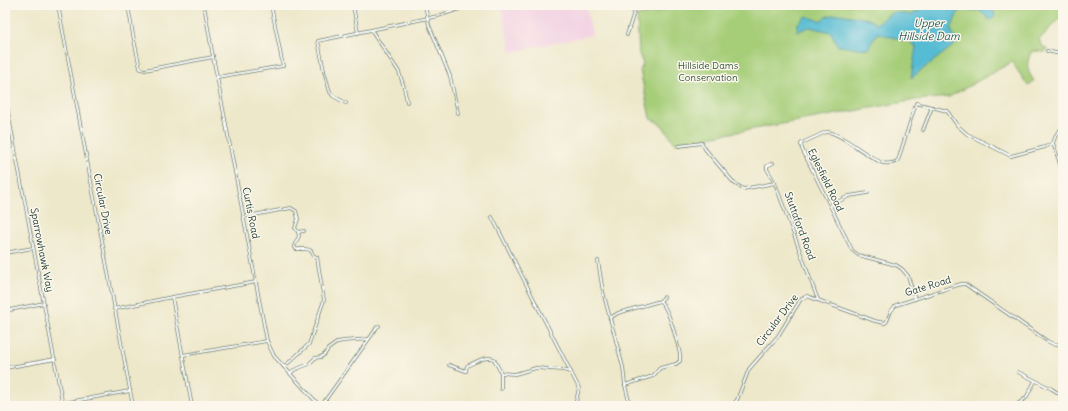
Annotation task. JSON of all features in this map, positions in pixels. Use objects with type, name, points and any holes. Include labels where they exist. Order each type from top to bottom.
[{"type":"street","name":"Circular Drive","points":[[58,5],[132,406]]},
{"type":"street","points":[[128,5],[141,70],[213,57]]},
{"type":"street","name":"Curtis Road","points":[[204,5],[267,341],[274,356],[321,406]]},
{"type":"street","points":[[217,77],[283,66],[271,5]]},
{"type":"street","points":[[353,5],[358,33]]},
{"type":"street","points":[[425,5],[427,18],[448,72],[458,113]]},
{"type":"street","points":[[346,103],[333,96],[330,92],[318,42],[427,18],[472,5]]},
{"type":"street","points":[[627,35],[636,5]]},
{"type":"street","points":[[372,31],[399,72],[407,102]]},
{"type":"street","points":[[1060,54],[1063,47]]},
{"type":"street","points":[[1047,51],[1063,55]]},
{"type":"street","name":"Sparrowhawk Way","points":[[5,96],[63,405]]},
{"type":"street","name":"Eglesfield Road","points":[[915,299],[908,276],[902,269],[896,265],[858,255],[853,252],[802,149],[801,144],[829,132],[884,163],[896,162],[898,160],[916,103],[932,107]]},
{"type":"street","points":[[923,130],[932,107],[947,111],[957,125],[967,134],[1011,156],[1045,147],[1053,143],[1056,135],[1063,127]]},
{"type":"street","points":[[5,131],[11,129]]},
{"type":"street","points":[[679,146],[702,143],[734,183],[743,189],[775,183]]},
{"type":"street","points":[[1053,143],[1058,155],[1063,180]]},
{"type":"street","name":"Stuttaford Road","points":[[773,163],[767,166],[767,169],[775,183],[818,300]]},
{"type":"street","points":[[830,206],[849,196],[868,193]]},
{"type":"street","points":[[244,217],[292,208],[296,211],[298,219],[295,228],[299,236],[294,246],[298,250],[309,249],[314,256],[317,256],[324,300],[309,344],[284,367]]},
{"type":"street","points":[[492,217],[579,388],[575,406]]},
{"type":"street","points":[[298,232],[304,231]]},
{"type":"street","points":[[5,253],[33,248]]},
{"type":"street","points":[[598,261],[603,292],[623,367],[625,385],[630,406]]},
{"type":"street","points":[[114,309],[256,282]]},
{"type":"street","name":"Gate Road","points":[[818,300],[884,323],[887,321],[891,311],[896,305],[965,284],[1047,341],[1055,345],[1063,343]]},
{"type":"street","name":"Circular Drive","points":[[732,406],[737,400],[749,369],[778,336],[801,299],[807,296],[818,300]]},
{"type":"street","points":[[172,297],[192,406]]},
{"type":"street","points":[[610,318],[618,313],[660,301],[664,297]]},
{"type":"street","points":[[625,385],[654,376],[660,368],[676,364],[680,360],[680,354],[667,312],[660,301]]},
{"type":"street","points":[[5,311],[44,303]]},
{"type":"street","points":[[321,406],[379,326]]},
{"type":"street","points":[[291,373],[294,370],[309,364],[316,358],[321,357],[325,354],[328,348],[338,342],[369,339]]},
{"type":"street","points":[[183,355],[267,341]]},
{"type":"street","points":[[449,365],[466,370],[467,366],[483,358],[489,357],[494,359],[501,373],[501,389]]},
{"type":"street","points":[[5,368],[55,359]]},
{"type":"street","points":[[501,373],[515,374],[536,368],[571,372]]},
{"type":"street","points":[[1018,372],[1063,396]]},
{"type":"street","points":[[1015,406],[1026,398],[1035,381]]},
{"type":"street","points":[[63,405],[130,391]]},
{"type":"shaded area","points":[[501,5],[586,5],[592,35],[511,52]]},
{"type":"shaded area","points":[[594,5],[636,5],[633,16],[614,9]]},
{"type":"green space","name":"Hillside Dams Conservation","points":[[688,5],[1063,5],[1063,14],[1039,40],[1044,48],[1047,49],[1045,52],[1031,52],[1028,60],[1028,67],[1029,73],[1034,81],[1028,86],[1012,62],[949,97],[916,100],[675,143],[662,125],[650,118],[640,70],[643,64],[639,54],[637,16]]},
{"type":"water","name":"Upper Hillside Dam","points":[[926,5],[992,5],[995,16],[990,20],[979,10],[959,10],[951,29],[957,43],[911,78],[916,47],[909,41],[877,33],[868,49],[838,46],[831,32],[809,27],[797,32],[798,23],[806,16],[821,21],[827,16],[840,14],[869,19],[876,24],[893,12],[912,15]]}]
